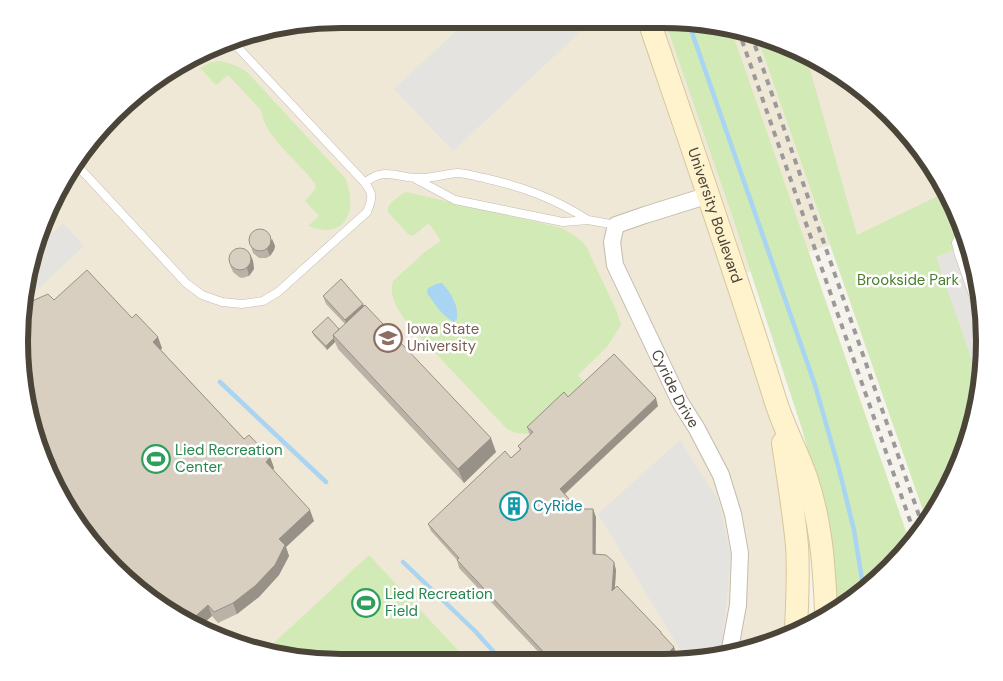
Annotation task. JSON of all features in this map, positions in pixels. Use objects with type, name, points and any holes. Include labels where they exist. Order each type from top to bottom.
[{"type":"main road","name":"University Boulevard","points":[[651,28],[736,276],[777,408],[800,460],[816,510],[822,542],[826,608]]},
{"type":"main road","name":"University Boulevard","points":[[777,408],[792,501],[797,548],[796,623]]},
{"type":"street","points":[[616,225],[709,195]]},
{"type":"street","name":"Cyride Drive","points":[[616,225],[612,242],[616,265],[680,402],[697,429],[721,475],[733,514],[740,553],[738,605],[731,646]]},
{"type":"lane","points":[[79,168],[186,283],[202,295],[222,302],[242,304],[263,301],[278,292],[367,212],[372,197],[365,183],[236,45]]},
{"type":"lane","points":[[365,183],[370,177],[381,174],[416,178],[460,173],[509,184],[538,193],[588,220]]},
{"type":"lane","points":[[416,178],[455,200],[563,222],[588,220],[616,225]]},
{"type":"lane","points":[[958,238],[956,243],[971,289]]},
{"type":"shaded area","name":"Iowa State University","points":[[320,28],[683,28],[744,38],[782,51],[801,60],[819,69],[853,92],[898,134],[923,167],[940,195],[857,236],[736,276],[777,408],[792,625],[782,630],[744,643],[724,647],[703,651],[662,654],[340,654],[300,651],[259,643],[240,637],[184,612],[134,576],[95,535],[43,437],[38,422],[28,361],[28,320],[38,259],[51,221],[69,184],[105,134],[150,92],[184,69],[221,51],[259,38]]},
{"type":"shaded area","points":[[453,28],[585,28],[453,151],[394,89],[456,31]]},
{"type":"shaded area","points":[[63,223],[84,246],[31,296],[38,259],[43,242]]},
{"type":"shaded area","points":[[961,247],[973,300],[976,340],[974,367],[936,257]]},
{"type":"shaded area","points":[[680,440],[718,500],[731,556],[722,647],[682,653],[598,514]]},
{"type":"green space","points":[[667,28],[703,30],[733,36],[907,535],[869,576],[835,602],[828,521],[802,429],[733,218]]},
{"type":"green space","name":"Brookside Park","points":[[759,43],[808,64],[857,235],[940,195],[959,240],[969,279],[975,320],[976,340],[973,381],[965,422],[952,460],[934,497],[924,513]]},
{"type":"green space","points":[[220,61],[234,65],[247,72],[345,178],[349,191],[350,206],[349,213],[342,224],[329,230],[308,226],[319,216],[305,201],[316,188],[315,184],[276,140],[264,120],[261,110],[228,75],[216,85],[200,68],[211,62]]},
{"type":"green space","points":[[406,192],[558,227],[566,230],[586,246],[617,312],[621,325],[607,347],[578,375],[588,388],[567,400],[530,434],[516,433],[507,429],[407,323],[398,308],[393,298],[393,281],[426,251],[441,241],[429,223],[413,236],[408,234],[388,212],[391,204]]},
{"type":"green space","name":"Lied Recreation Field","points":[[369,555],[461,654],[340,654],[300,651],[271,645]]},
{"type":"water","points":[[442,283],[456,305],[457,319],[454,322],[442,313],[427,293],[428,288]]},
{"type":"building","points":[[260,229],[268,232],[271,240],[268,248],[260,251],[252,248],[249,240],[252,232]]},
{"type":"building","points":[[240,248],[248,251],[251,259],[248,267],[240,270],[232,267],[229,259],[232,251]]},
{"type":"building","name":"Lied Recreation Center","points":[[87,270],[132,318],[136,314],[158,337],[153,342],[244,439],[249,435],[270,457],[266,462],[310,510],[279,539],[285,545],[275,565],[255,586],[233,603],[214,612],[208,605],[194,617],[184,612],[150,589],[119,562],[92,531],[69,497],[51,460],[38,422],[28,361],[30,302],[48,294],[54,300]]},
{"type":"building","points":[[341,279],[363,304],[345,320],[323,296]]},
{"type":"building","points":[[365,305],[491,438],[458,469],[333,335]]},
{"type":"building","points":[[328,317],[339,329],[326,346],[312,332]]},
{"type":"building","name":"CyRide","points":[[614,354],[656,398],[560,489],[578,509],[593,509],[593,554],[606,555],[614,562],[612,591],[617,586],[661,632],[674,647],[667,654],[545,654],[457,560],[459,558],[428,524],[505,451],[511,458],[521,449],[518,446],[533,432],[527,427],[564,392],[568,397]]},
{"type":"waterway","points":[[691,29],[815,385],[854,530],[862,581]]},
{"type":"waterway","points":[[220,382],[326,482]]},
{"type":"waterway","points":[[403,562],[475,631],[496,654]]},
{"type":"railway","points":[[741,37],[913,528]]},
{"type":"railway","points":[[753,41],[920,518]]},
{"type":"place","name":"Iowa State University","points":[[388,338]]},
{"type":"place","name":"Lied Recreation Center","points":[[156,459]]},
{"type":"place","name":"CyRide","points":[[514,506]]},
{"type":"place","name":"Lied Recreation Field","points":[[366,603]]}]
